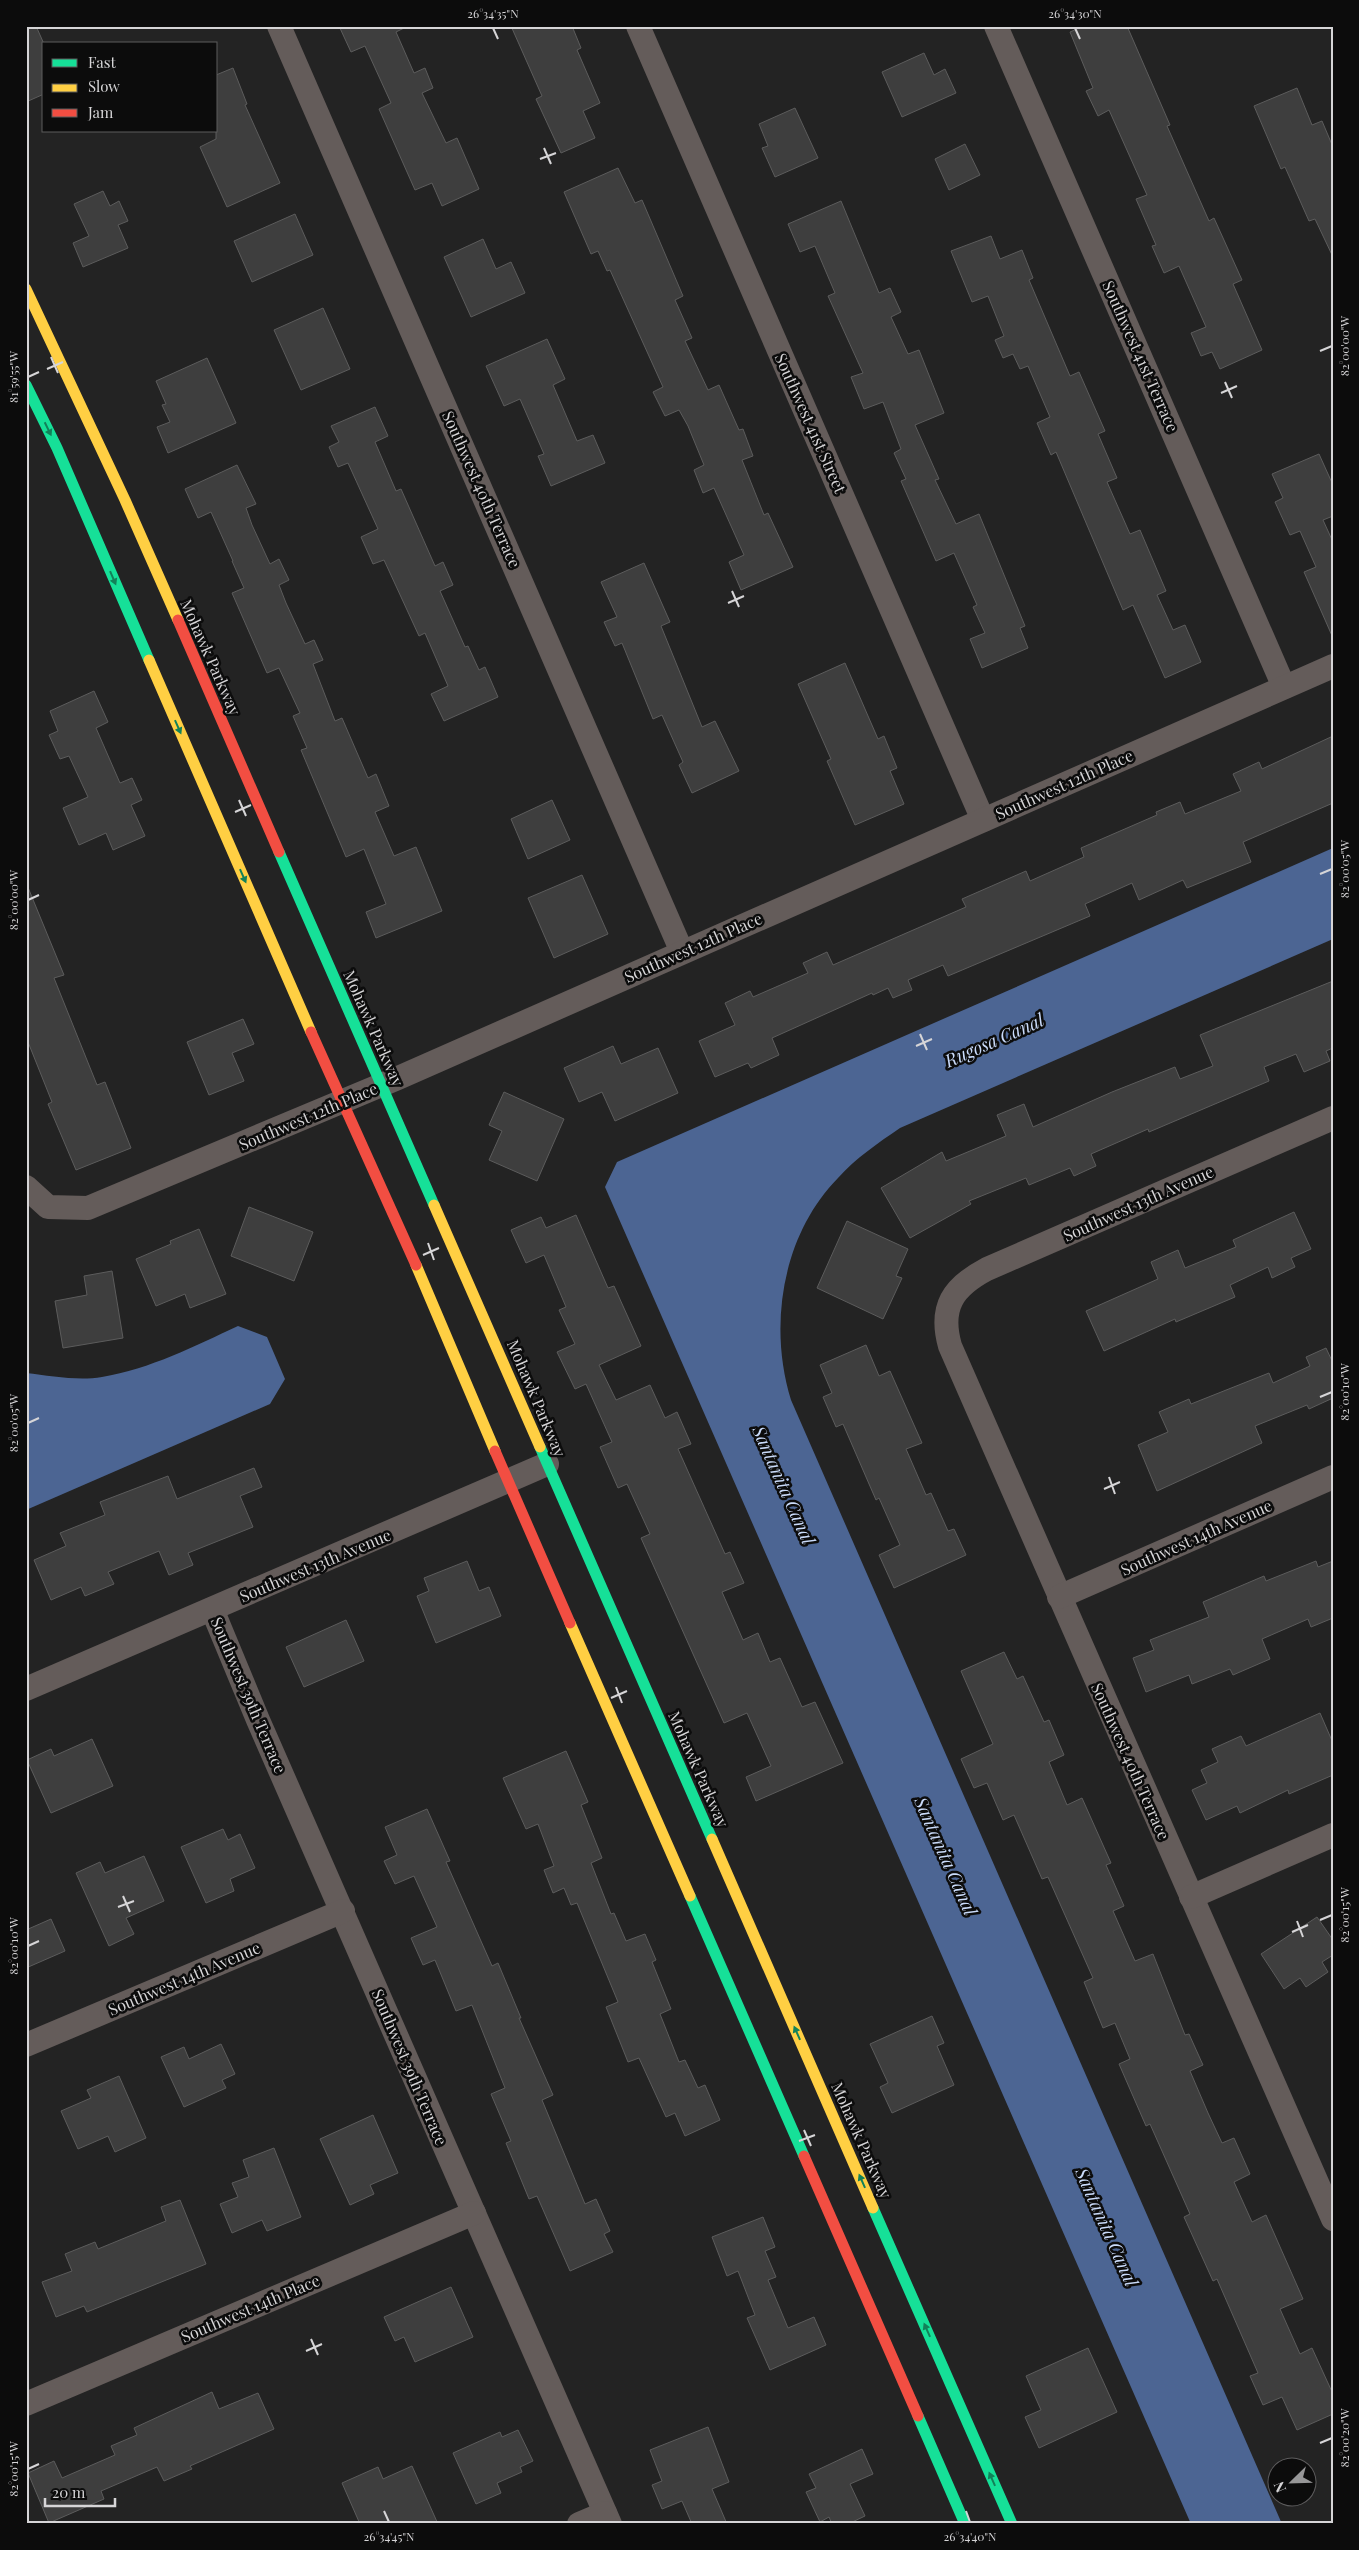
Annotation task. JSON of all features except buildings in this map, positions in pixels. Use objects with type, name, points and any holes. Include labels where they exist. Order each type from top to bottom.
[{"type":"street","name":"Southwest 40th Terrace","points":[[279,26],[682,952]]},
{"type":"street","name":"Southwest 41st Street","points":[[638,26],[983,820]]},
{"type":"street","name":"Southwest 41st Terrace","points":[[996,26],[1284,687]]},
{"type":"street","name":"Mohawk Parkway","points":[[26,289],[125,500],[381,1085],[472,1287],[547,1464],[1012,2524]]},
{"type":"street","points":[[26,385],[57,448],[342,1102],[432,1301],[508,1481],[965,2524]]},
{"type":"street","name":"Southwest 12th Place","points":[[26,1187],[48,1207],[88,1208],[342,1102],[1333,666]]},
{"type":"street","name":"Southwest 13th Avenue","points":[[951,1299],[967,1282],[987,1269],[1333,1118]]},
{"type":"street","name":"Southwest 40th Terrace","points":[[951,1299],[946,1322],[950,1346],[1191,1897],[1328,2194],[1333,2219]]},
{"type":"street","name":"Southwest 13th Avenue","points":[[26,1689],[547,1464]]},
{"type":"street","name":"Southwest 14th Avenue","points":[[1059,1597],[1333,1477]]},
{"type":"street","name":"Southwest 39th Terrace","points":[[212,1609],[607,2518]]},
{"type":"street","points":[[1191,1897],[1333,1835]]},
{"type":"street","name":"Southwest 14th Avenue","points":[[26,2045],[342,1911]]},
{"type":"street","name":"Southwest 14th Place","points":[[26,2404],[474,2213]]},
{"type":"street","points":[[579,2524],[607,2518]]},
{"type":"water","points":[[1333,848],[1333,939],[900,1128],[852,1164],[819,1201],[804,1226],[792,1254],[781,1312],[784,1372],[791,1400],[1266,2487],[1266,2508],[1275,2508],[1282,2524],[1191,2524],[605,1187],[617,1162]]},
{"type":"water","points":[[238,1326],[267,1337],[285,1379],[270,1404],[26,1510],[26,1373],[64,1378],[102,1377],[155,1363]]},
{"type":"traffic: fast","points":[[26,385],[57,448],[149,660]]},
{"type":"traffic: fast","points":[[279,852],[434,1205]]},
{"type":"traffic: fast","points":[[540,1447],[712,1839]]},
{"type":"traffic: fast","points":[[690,1896],[804,2156]]},
{"type":"traffic: fast","points":[[873,2208],[1012,2524]]},
{"type":"traffic: fast","points":[[918,2416],[965,2524]]},
{"type":"traffic: slow","points":[[26,289],[125,500],[178,620]]},
{"type":"traffic: slow","points":[[149,660],[311,1032]]},
{"type":"traffic: slow","points":[[434,1205],[540,1447]]},
{"type":"traffic: slow","points":[[416,1265],[495,1451]]},
{"type":"traffic: slow","points":[[570,1623],[690,1896]]},
{"type":"traffic: slow","points":[[712,1839],[873,2208]]},
{"type":"traffic: jam","points":[[178,620],[279,852]]},
{"type":"traffic: jam","points":[[311,1032],[416,1265]]},
{"type":"traffic: jam","points":[[495,1451],[570,1623]]},
{"type":"traffic: jam","points":[[804,2156],[918,2416]]},
{"type":"water label","name":"Rugosa Canal","points":[[994,1040]]},
{"type":"water label","name":"Santanita Canal","points":[[784,1485]]},
{"type":"water label","name":"Santanita Canal","points":[[946,1856]]},
{"type":"water label","name":"Santanita Canal","points":[[1107,2227]]}]
